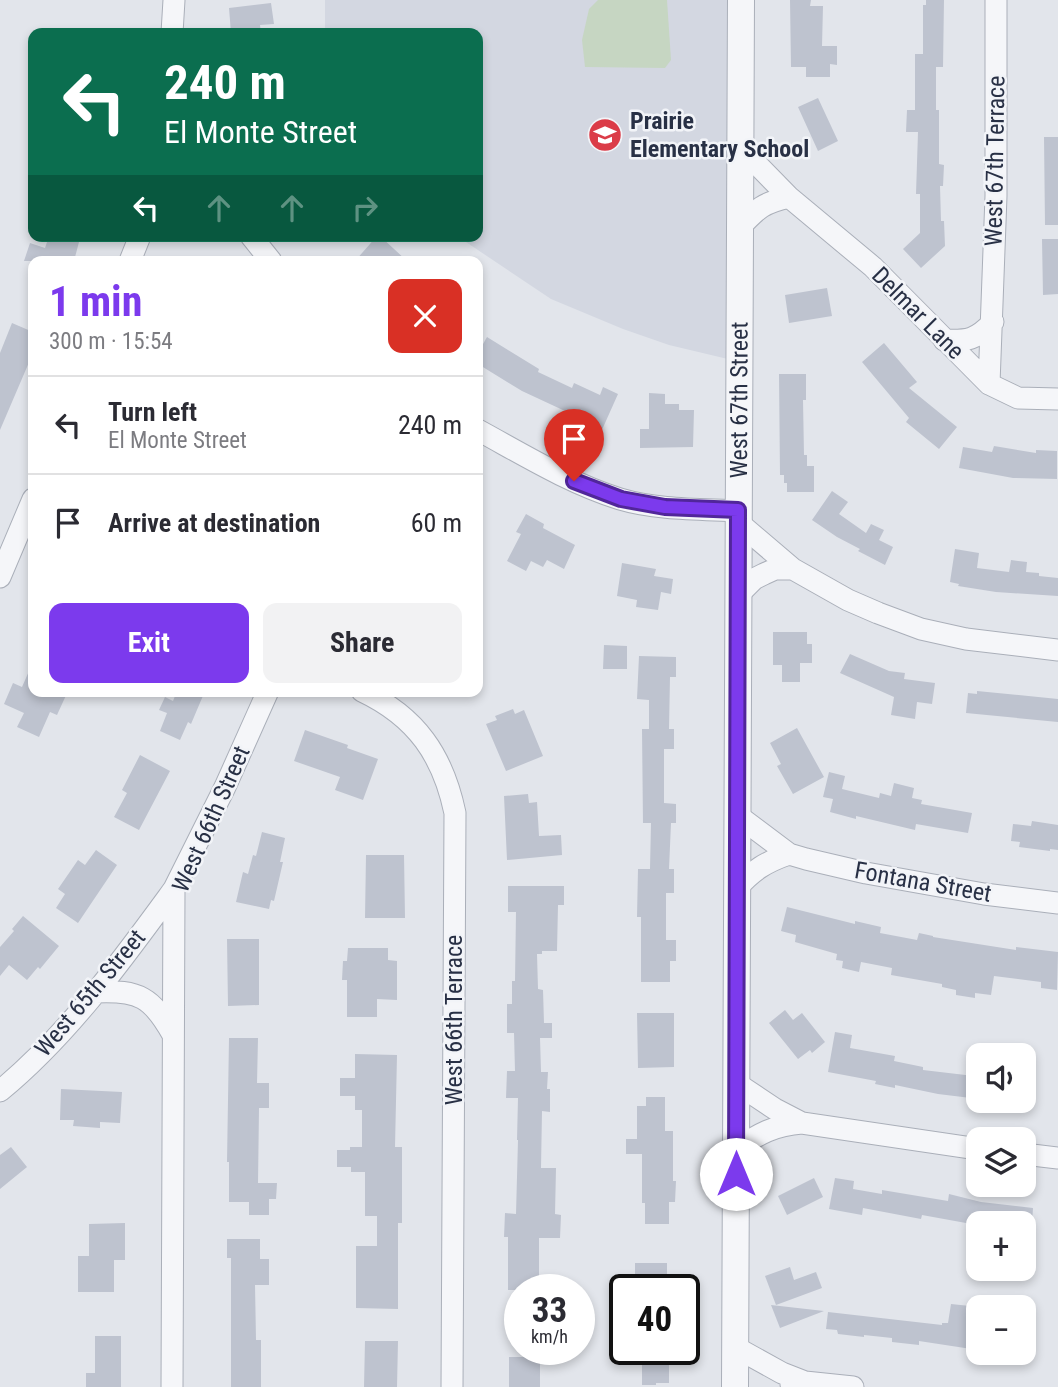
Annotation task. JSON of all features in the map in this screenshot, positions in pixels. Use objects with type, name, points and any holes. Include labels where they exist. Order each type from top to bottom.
[{"type":"street","points":[[172,28],[174,0]]},
{"type":"street","name":"West 67th Street","points":[[734,1387],[741,0]]},
{"type":"street","name":"West 67th Terrace","points":[[989,384],[996,195],[996,0]]},
{"type":"street","name":"Delmar Lane","points":[[740,147],[789,198],[873,267],[989,384],[1018,398],[1058,399]]},
{"type":"street","points":[[740,227],[758,208],[772,201],[789,198]]},
{"type":"street","points":[[256,242],[267,256]]},
{"type":"street","points":[[944,340],[960,341],[981,335],[993,322]]},
{"type":"street","points":[[483,433],[574,481],[621,499],[739,517],[793,569],[848,600],[878,613],[921,629],[966,639],[1058,650]]},
{"type":"street","points":[[0,577],[28,511]]},
{"type":"street","points":[[738,595],[764,573],[775,569],[793,569]]},
{"type":"street","name":"West 66th Street","points":[[172,1387],[174,889],[225,787],[265,697]]},
{"type":"street","name":"West 66th Terrace","points":[[372,697],[393,709],[418,732],[436,756],[450,788],[455,813],[452,1387]]},
{"type":"street","name":"Fontana Street","points":[[737,815],[789,854],[879,875],[984,894],[1058,903]]},
{"type":"street","points":[[737,888],[751,873],[769,861],[789,854]]},
{"type":"street","name":"West 65th Street","points":[[0,1091],[52,1041],[96,992],[174,889]]},
{"type":"street","points":[[96,992],[119,991],[140,996],[161,1013],[173,1035]]},
{"type":"street","points":[[736,1083],[775,1109],[803,1123]]},
{"type":"street","points":[[736,1149],[752,1138],[782,1125],[803,1123],[966,1147]]},
{"type":"street","points":[[1036,1155],[1058,1158]]},
{"type":"street","points":[[735,1347],[782,1373],[805,1382],[853,1387]]},
{"type":"street","points":[[778,1387],[805,1382]]},
{"type":"shaded area","name":"Prairie Elementary School","points":[[325,0],[733,0],[732,360],[669,345],[551,299],[466,242],[483,242],[483,28],[325,28]]},
{"type":"green space","points":[[598,0],[667,0],[671,60],[665,68],[585,67],[582,40],[589,9]]},
{"type":"building","points":[[790,0],[811,0],[810,6],[823,6],[822,46],[837,46],[837,65],[830,64],[830,77],[806,77],[806,67],[791,67]]},
{"type":"building","points":[[926,0],[944,0],[943,67],[936,67],[936,110],[939,110],[939,164],[944,165],[943,186],[940,186],[945,246],[921,268],[903,249],[920,233],[920,194],[916,194],[918,132],[906,132],[907,110],[915,110],[915,54],[923,54],[923,5],[926,5]]},
{"type":"building","points":[[271,3],[274,24],[260,25],[260,28],[231,28],[229,8]]},
{"type":"building","points":[[818,98],[838,141],[818,151],[798,107]]},
{"type":"building","points":[[1044,137],[1058,137],[1058,225],[1045,225]]},
{"type":"building","points":[[1042,239],[1058,239],[1058,294],[1043,295]]},
{"type":"building","points":[[47,242],[79,242],[75,256],[28,256],[28,261],[24,261],[30,243],[45,248]]},
{"type":"building","points":[[372,242],[386,242],[402,256],[359,256]]},
{"type":"building","points":[[827,288],[832,316],[789,323],[785,295]]},
{"type":"building","points":[[12,323],[28,330],[28,365],[0,430],[0,353]]},
{"type":"building","points":[[487,337],[539,369],[538,372],[572,388],[574,383],[600,395],[603,387],[618,394],[601,432],[579,422],[580,418],[522,391],[483,367],[483,344]]},
{"type":"building","points":[[884,343],[917,382],[909,388],[957,427],[939,449],[906,422],[909,418],[862,362]]},
{"type":"building","points":[[779,374],[806,374],[806,400],[803,400],[804,455],[807,455],[807,466],[814,466],[814,492],[787,492],[784,475],[780,475]]},
{"type":"building","points":[[649,393],[665,394],[665,404],[679,404],[679,410],[694,410],[693,447],[640,448],[640,429],[649,429]]},
{"type":"building","points":[[994,446],[1036,453],[1036,450],[1057,451],[1057,479],[1013,478],[959,468],[963,447],[992,452]]},
{"type":"building","points":[[832,491],[848,502],[839,514],[866,533],[871,524],[884,530],[879,540],[893,547],[885,565],[858,551],[860,549],[812,520]]},
{"type":"building","points":[[526,514],[544,524],[543,528],[575,545],[564,569],[547,560],[543,567],[531,561],[526,571],[507,561],[521,534],[516,532]]},
{"type":"building","points":[[955,549],[979,553],[977,568],[1009,572],[1011,560],[1027,562],[1026,572],[1058,578],[1058,596],[996,592],[958,586],[959,584],[950,582]]},
{"type":"building","points":[[622,563],[656,569],[654,576],[673,579],[671,594],[661,592],[658,610],[636,607],[637,600],[617,596]]},
{"type":"building","points":[[773,632],[807,632],[807,644],[812,644],[812,663],[800,663],[800,682],[782,682],[782,665],[773,665]]},
{"type":"building","points":[[604,645],[627,646],[627,669],[603,669]]},
{"type":"building","points":[[850,654],[889,671],[905,673],[904,679],[935,683],[932,704],[917,702],[915,719],[891,715],[894,697],[840,673]]},
{"type":"building","points":[[639,656],[676,657],[676,677],[670,677],[669,729],[674,729],[674,749],[664,749],[664,803],[676,804],[676,823],[671,823],[669,869],[674,869],[674,893],[666,893],[666,940],[676,940],[676,961],[670,961],[670,982],[641,982],[641,917],[637,917],[638,869],[650,869],[651,823],[643,823],[642,729],[649,729],[649,700],[637,699]]},
{"type":"building","points":[[28,673],[28,697],[65,697],[57,715],[50,712],[39,737],[17,727],[24,713],[4,704],[13,683],[22,687]]},
{"type":"building","points":[[977,691],[1058,699],[1058,722],[966,713],[968,693],[977,694]]},
{"type":"building","points":[[165,697],[173,701],[175,697],[202,697],[191,724],[188,722],[180,740],[160,731],[167,713],[159,710]]},
{"type":"building","points":[[513,709],[515,714],[524,710],[543,756],[506,771],[486,724],[497,720],[495,716]]},
{"type":"building","points":[[797,728],[824,777],[793,794],[777,766],[781,764],[770,743]]},
{"type":"building","points":[[305,730],[378,759],[363,800],[335,790],[340,777],[294,761]]},
{"type":"building","points":[[140,755],[170,771],[139,830],[114,817],[127,793],[122,790]]},
{"type":"building","points":[[829,772],[845,776],[842,789],[879,798],[880,793],[891,796],[894,783],[914,788],[912,798],[922,800],[921,804],[972,813],[968,833],[916,824],[915,830],[830,812],[833,799],[823,797]]},
{"type":"building","points":[[528,794],[529,803],[537,802],[539,836],[561,835],[562,855],[507,860],[504,796]]},
{"type":"building","points":[[1032,821],[1058,825],[1058,850],[1019,847],[1020,842],[1011,841],[1013,824],[1031,826]]},
{"type":"building","points":[[262,832],[285,838],[280,862],[283,862],[274,901],[271,900],[269,909],[236,902],[243,872],[248,874]]},
{"type":"building","points":[[96,850],[117,865],[78,923],[56,908],[65,894],[58,889],[78,860],[85,865]]},
{"type":"building","points":[[366,855],[404,855],[405,918],[365,918]]},
{"type":"building","points":[[508,886],[564,886],[564,905],[558,905],[557,951],[542,951],[542,954],[537,954],[538,989],[543,990],[544,1023],[552,1023],[552,1038],[540,1038],[541,1072],[548,1072],[547,1089],[550,1089],[550,1112],[542,1111],[541,1168],[556,1168],[555,1214],[561,1215],[560,1238],[539,1238],[539,1274],[508,1274],[508,1237],[504,1237],[505,1213],[516,1214],[518,1140],[518,1098],[506,1098],[507,1071],[515,1071],[514,1033],[507,1033],[507,1004],[512,1004],[512,981],[515,981],[516,912],[508,912]]},
{"type":"building","points":[[787,907],[855,924],[855,921],[881,927],[880,933],[917,940],[919,933],[1016,950],[1016,947],[1058,952],[1057,990],[1041,988],[1041,982],[994,976],[991,995],[975,993],[975,998],[956,995],[956,990],[942,987],[942,984],[891,975],[892,968],[861,962],[859,972],[842,968],[843,961],[836,960],[837,954],[795,942],[796,935],[781,931]]},
{"type":"building","points":[[23,916],[59,946],[27,980],[9,965],[0,976],[0,947]]},
{"type":"building","points":[[227,939],[259,939],[259,1005],[228,1006]]},
{"type":"building","points":[[348,948],[388,948],[388,960],[397,961],[397,1000],[377,999],[377,1017],[347,1017],[347,980],[342,980],[343,961],[347,961]]},
{"type":"building","points":[[785,1010],[793,1020],[802,1013],[825,1042],[812,1053],[810,1050],[798,1059],[769,1023]]},
{"type":"building","points":[[637,1013],[674,1013],[674,1067],[638,1068]]},
{"type":"building","points":[[835,1032],[852,1035],[850,1048],[895,1056],[894,1061],[923,1067],[923,1070],[966,1075],[966,1097],[895,1085],[895,1088],[875,1084],[876,1081],[828,1072]]},
{"type":"building","points":[[229,1038],[258,1038],[257,1083],[269,1083],[269,1108],[259,1108],[258,1183],[277,1183],[276,1199],[269,1199],[269,1215],[249,1215],[249,1202],[229,1202]]},
{"type":"building","points":[[355,1054],[397,1055],[395,1147],[402,1147],[402,1223],[398,1223],[398,1309],[356,1308],[356,1246],[377,1246],[377,1216],[365,1216],[365,1172],[351,1172],[351,1167],[337,1167],[337,1150],[362,1147],[362,1110],[355,1110],[355,1096],[340,1096],[340,1078],[355,1078]]},
{"type":"building","points":[[61,1089],[122,1092],[120,1123],[100,1122],[100,1128],[73,1126],[74,1120],[60,1120]]},
{"type":"building","points":[[646,1097],[665,1097],[665,1131],[673,1131],[673,1181],[676,1181],[675,1202],[669,1202],[669,1224],[645,1224],[642,1154],[626,1154],[626,1139],[637,1139],[637,1106],[646,1106]]},
{"type":"building","points":[[11,1147],[27,1167],[0,1189],[0,1155]]},
{"type":"building","points":[[814,1178],[823,1197],[787,1215],[778,1196]]},
{"type":"building","points":[[835,1178],[854,1181],[853,1189],[882,1194],[882,1190],[948,1201],[949,1194],[981,1202],[1033,1208],[1033,1211],[966,1211],[966,1223],[922,1215],[921,1219],[863,1208],[862,1215],[829,1209]]},
{"type":"building","points":[[125,1223],[125,1260],[114,1260],[114,1292],[78,1292],[78,1256],[89,1256],[89,1224]]},
{"type":"building","points":[[227,1239],[260,1239],[260,1259],[269,1259],[269,1285],[255,1285],[256,1340],[261,1340],[261,1387],[231,1387],[231,1258],[227,1258]]},
{"type":"building","points":[[635,1263],[667,1263],[667,1274],[635,1274]]},
{"type":"building","points":[[790,1267],[794,1280],[816,1272],[822,1288],[776,1305],[765,1276]]},
{"type":"building","points":[[951,1304],[966,1306],[966,1348],[919,1341],[919,1345],[892,1342],[892,1338],[838,1334],[837,1330],[826,1329],[828,1312],[942,1325],[948,1323]]},
{"type":"building","points":[[771,1305],[824,1311],[780,1328]]},
{"type":"building","points":[[95,1336],[121,1336],[121,1387],[86,1387],[86,1373],[95,1373]]},
{"type":"building","points":[[365,1341],[398,1341],[397,1387],[364,1387]]},
{"type":"building","points":[[509,1365],[540,1365],[540,1387],[509,1387]]},
{"type":"building","points":[[642,1365],[669,1365],[669,1383],[642,1385]]},
{"type":"place","name":"Prairie Elementary School","points":[[605,135]]},
{"type":"route","points":[[574,481],[621,499],[665,507],[738,510],[736,1174]]}]
